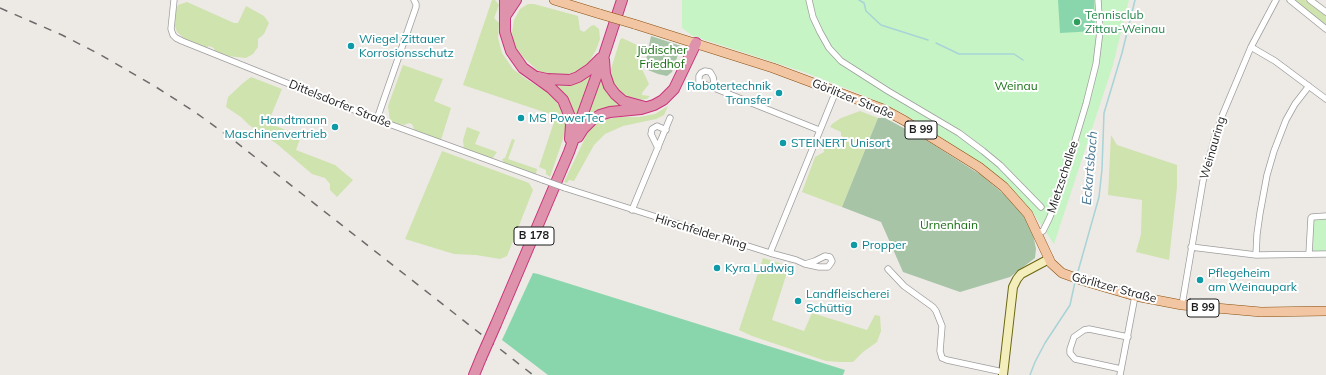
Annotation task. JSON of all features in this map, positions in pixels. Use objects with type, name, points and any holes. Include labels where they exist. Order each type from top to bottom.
[{"type":"highway","points":[[505,0],[505,32],[508,45],[514,58],[523,68],[556,92],[563,100],[568,111],[571,125],[569,152]]},
{"type":"highway","points":[[506,15],[516,0]]},
{"type":"highway","name":"B 178","points":[[474,375],[569,152],[622,0]]},
{"type":"highway","points":[[569,152],[583,129],[592,120],[600,115],[610,112],[647,108],[663,100],[674,89],[696,43]]},
{"type":"highway","points":[[532,75],[547,79],[570,80],[590,70],[604,55]]},
{"type":"highway","points":[[604,55],[605,74],[609,86],[615,94],[624,101],[647,108]]},
{"type":"main road","points":[[510,0],[516,0]]},
{"type":"main road","name":"B 99","points":[[554,0],[696,43]]},
{"type":"main road","name":"Görlitzer Straße","points":[[696,43],[773,68],[883,109],[979,167],[992,176],[1016,199],[1028,214],[1049,259],[1055,268],[1062,274],[1135,296],[1182,305],[1261,312],[1326,311]]},
{"type":"street","name":"Dittelsdorfer Straße","points":[[174,0],[171,29],[173,35],[182,42],[377,119],[565,188]]},
{"type":"street","points":[[377,119],[416,7],[414,0]]},
{"type":"street","points":[[809,0],[820,32],[829,48],[841,61],[959,133],[983,150],[1000,165],[1040,207]]},
{"type":"street","name":"Mietzschallee","points":[[1038,233],[1043,231],[1058,197],[1086,104],[1097,57],[1100,31],[1098,0]]},
{"type":"street","name":"Weinauring","points":[[1182,305],[1203,181],[1215,136],[1224,109],[1251,47],[1276,0]]},
{"type":"street","points":[[1290,0],[1326,29]]},
{"type":"street","points":[[1310,0],[1326,12]]},
{"type":"street","points":[[1251,47],[1275,61],[1326,100]]},
{"type":"street","points":[[1256,255],[1257,234],[1266,176],[1286,120],[1295,104],[1309,86]]},
{"type":"street","points":[[715,88],[819,130]]},
{"type":"street","points":[[770,253],[836,91]]},
{"type":"street","points":[[632,210],[670,118]]},
{"type":"street","points":[[658,148],[652,134],[652,128],[657,126],[666,130]]},
{"type":"street","name":"Hirschfelder Ring","points":[[565,188],[805,264]]},
{"type":"street","points":[[1309,254],[1311,218],[1326,216]]},
{"type":"street","points":[[1192,247],[1256,255],[1326,254]]},
{"type":"street","points":[[888,269],[904,286],[933,307],[936,311],[942,326],[940,351],[942,358],[1003,373],[1013,287],[1017,279],[1028,270],[1049,259]]},
{"type":"street","points":[[1128,337],[1089,329],[1084,330],[1074,337],[1070,353],[1075,359],[1121,372],[1128,337],[1135,296]]},
{"type":"green space","points":[[492,0],[495,0],[499,5],[494,18],[499,23],[498,38],[502,53],[513,69],[550,94],[564,112],[567,126],[550,177],[546,174],[546,170],[539,167],[556,116],[463,85]]},
{"type":"green space","name":"Weinau","points":[[682,0],[1129,0],[1113,65],[1054,244],[1034,214],[1016,195],[992,173],[948,142],[904,114],[865,96],[804,72],[693,36],[682,28]]},
{"type":"green space","name":"Tennisclub Zittau-Weinau","points":[[1058,0],[1094,0],[1095,31],[1060,33]]},
{"type":"green space","points":[[1293,0],[1305,0],[1326,16],[1326,27]]},
{"type":"green space","points":[[187,2],[234,23],[238,23],[246,6],[264,16],[269,23],[264,34],[258,39],[258,47],[253,54],[246,58],[228,56],[215,51],[214,48],[209,46],[206,48],[185,39],[177,32],[175,26],[178,5]]},
{"type":"green space","points":[[528,4],[534,4],[578,16],[580,30],[584,32],[594,25],[599,29],[600,39],[589,62],[573,73],[564,75],[551,74],[538,71],[522,56],[513,43],[512,32],[514,20],[520,9]]},
{"type":"green space","name":"Jüdischer Friedhof","points":[[651,36],[681,46],[672,72],[667,76],[648,70],[645,65]]},
{"type":"green space","points":[[622,38],[639,46],[638,55],[640,65],[649,84],[642,95],[650,96],[647,99],[633,101],[624,96],[612,83],[611,69],[620,40]]},
{"type":"green space","points":[[403,65],[443,79],[434,101],[451,108],[441,140],[415,131],[412,124],[409,123],[404,125],[390,122],[388,106]]},
{"type":"green space","points":[[594,70],[584,97],[574,120],[551,83]]},
{"type":"green space","points":[[251,77],[282,89],[268,123],[301,136],[296,150],[335,165],[353,180],[337,197],[330,190],[330,184],[325,178],[312,174],[277,144],[226,107],[228,97]]},
{"type":"green space","points":[[602,78],[632,108],[586,120]]},
{"type":"green space","points":[[668,106],[664,115],[656,119],[623,126],[605,134],[594,145],[574,181],[569,180],[567,183],[564,182],[589,130],[598,123],[608,119],[639,117],[655,114]]},
{"type":"green space","points":[[860,111],[878,118],[842,207],[802,192],[815,157],[824,152],[823,142],[826,138],[836,143],[841,139],[856,145],[857,143],[841,136],[841,132],[830,127],[841,118]]},
{"type":"green space","name":"Urnenhain","points":[[878,118],[885,118],[926,140],[981,175],[1006,196],[1022,212],[1028,221],[1033,234],[1036,249],[1035,258],[1010,277],[960,292],[903,272],[881,222],[842,207]]},
{"type":"green space","points":[[467,127],[480,132],[475,144],[497,152],[492,159],[464,149],[463,140]]},
{"type":"green space","points":[[1111,135],[1117,145],[1177,165],[1177,187],[1169,260],[1136,252],[1141,234],[1142,200],[1108,195]]},
{"type":"green space","points":[[512,139],[515,140],[508,159],[537,169],[536,174],[504,163],[502,159],[505,158]]},
{"type":"green space","points":[[442,151],[529,183],[533,190],[507,256],[500,259],[476,255],[454,254],[405,239]]},
{"type":"green space","points":[[1313,219],[1326,219],[1326,252],[1313,253]]},
{"type":"green space","points":[[763,258],[789,266],[772,320],[804,331],[812,313],[867,330],[875,315],[880,316],[881,331],[877,342],[863,352],[853,362],[826,361],[752,336],[739,330]]},
{"type":"green space","points":[[533,273],[845,370],[843,375],[548,375],[502,340]]},
{"type":"waterway","points":[[859,0],[864,3],[866,11],[881,25],[928,40]]},
{"type":"waterway","name":"Eckartsbach","points":[[1077,275],[1099,197],[1102,169],[1104,113],[1122,53],[1135,0]]},
{"type":"waterway","points":[[936,43],[959,54],[1014,54],[1023,60]]},
{"type":"waterway","name":"Eckartsbach","points":[[1030,375],[1045,343],[1070,305],[1075,282]]},
{"type":"railway","points":[[0,8],[62,35],[101,55],[195,112],[232,139],[533,375]]},
{"type":"place","name":"Tennisclub Zittau-Weinau","points":[[1077,22]]},
{"type":"place","name":"Wiegel Zittauer Korrosionsschutz","points":[[351,46]]},
{"type":"place","name":"Robotertechnik Transfer","points":[[779,93]]},
{"type":"place","name":"MS PowerTec","points":[[521,118]]},
{"type":"place","name":"Handtmann Maschinenvertrieb","points":[[335,127]]},
{"type":"place","name":"STEINERT Unisort","points":[[783,143]]},
{"type":"place","name":"Propper","points":[[854,245]]},
{"type":"place","name":"Kyra Ludwig","points":[[717,268]]},
{"type":"place","name":"Pflegeheim am Weinaupark","points":[[1200,280]]},
{"type":"place","name":"Landfleischerei Schüttig","points":[[798,301]]}]
